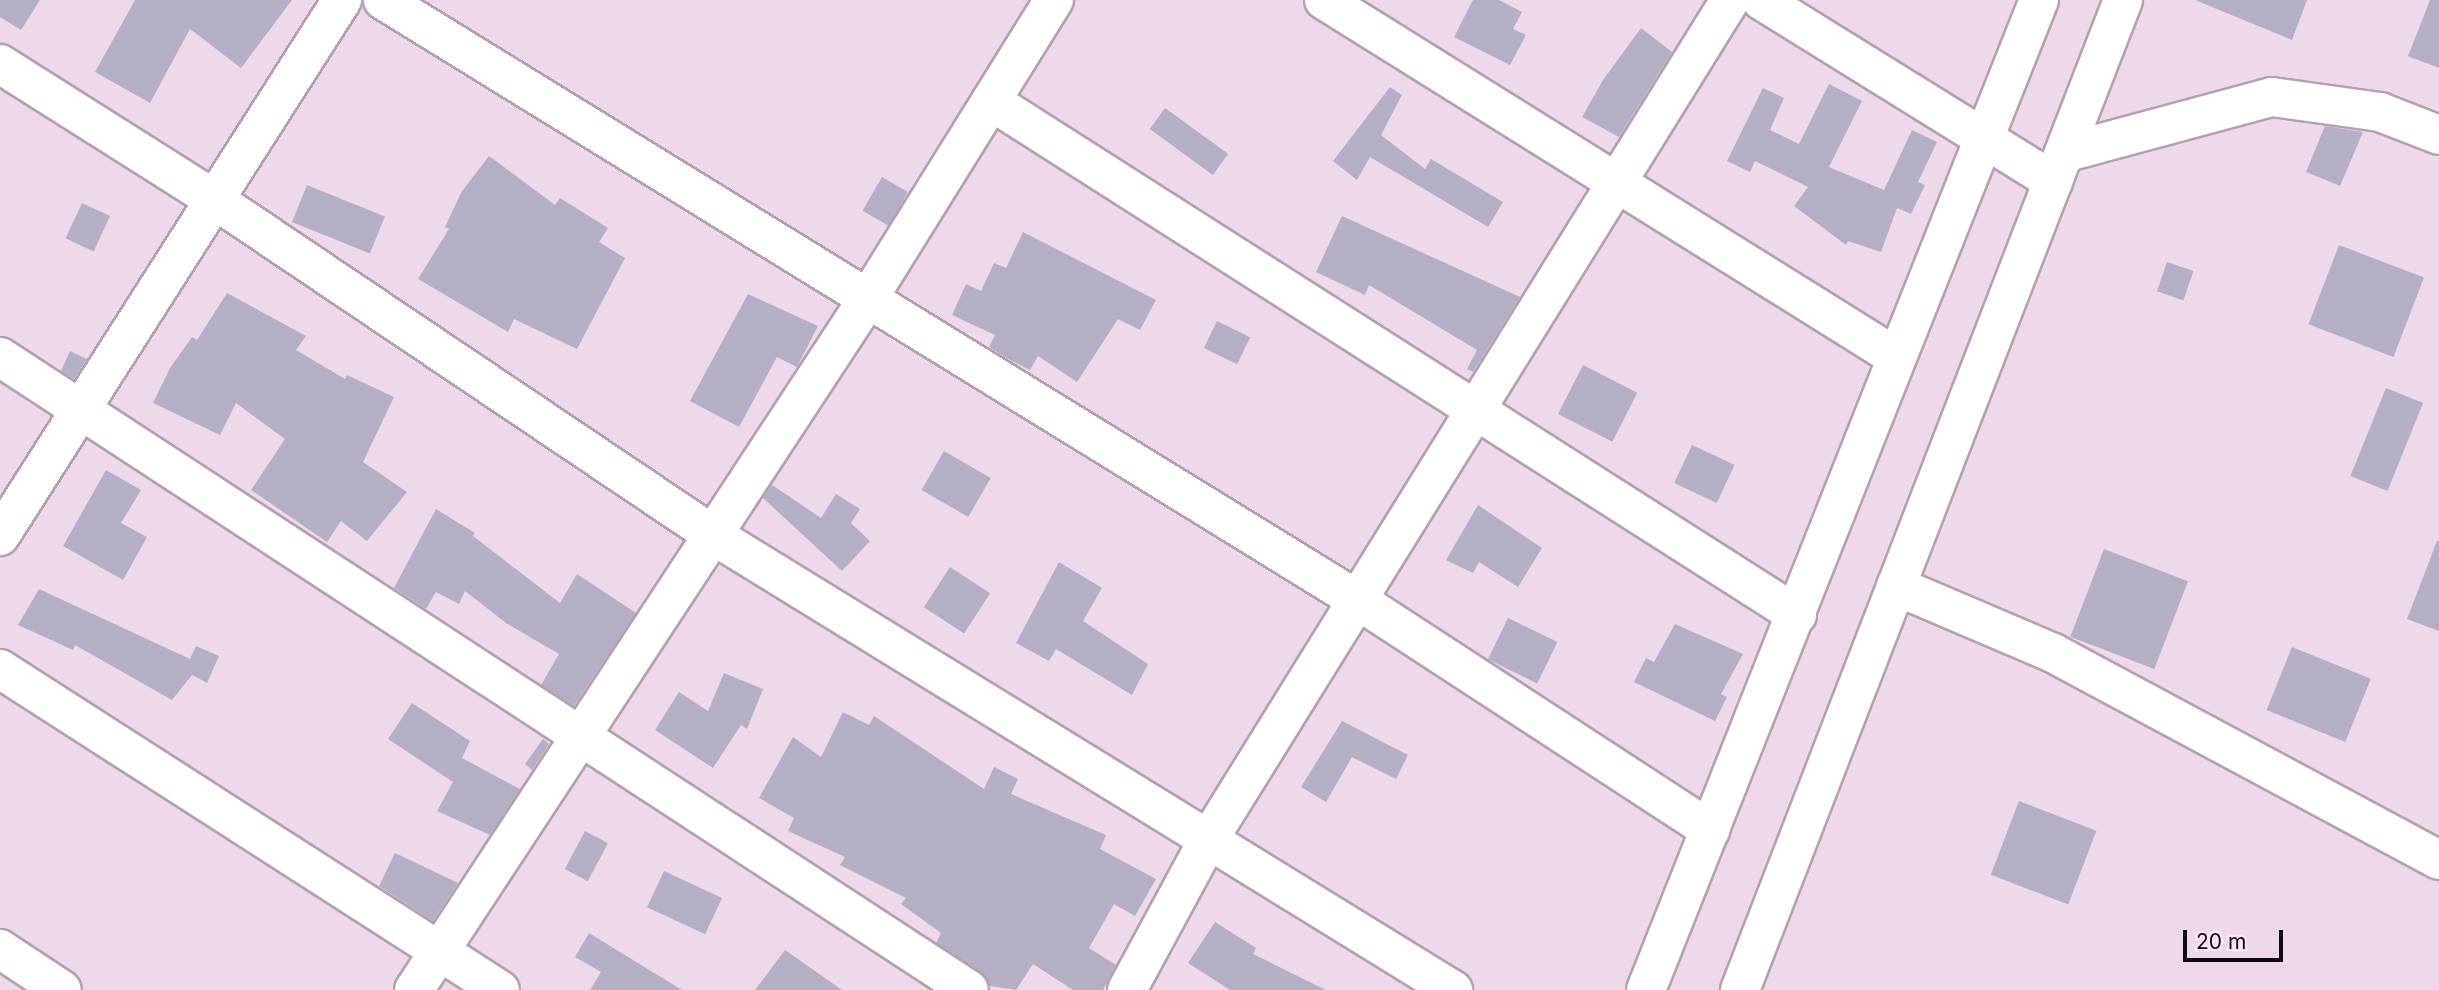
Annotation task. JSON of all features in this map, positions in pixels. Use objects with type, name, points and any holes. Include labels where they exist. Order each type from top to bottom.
[{"type":"street","points":[[0,536],[342,0]]},
{"type":"street","points":[[383,0],[1356,599],[1710,830]]},
{"type":"street","points":[[414,990],[869,297],[1054,0]]},
{"type":"street","points":[[1324,0],[1896,356]]},
{"type":"street","points":[[1127,990],[1208,842],[1356,599],[1730,0]]},
{"type":"street","points":[[1761,0],[1983,141],[2059,167],[2272,97],[2380,112],[2439,135]]},
{"type":"street","points":[[1646,990],[2039,0]]},
{"type":"street","points":[[1740,990],[2123,0]]},
{"type":"street","points":[[0,64],[215,200],[713,535],[1208,842],[1453,990]]},
{"type":"street","points":[[991,101],[1477,408],[1797,615]]},
{"type":"street","points":[[0,356],[969,990]]},
{"type":"street","points":[[1896,586],[2053,653],[2439,860]]},
{"type":"street","points":[[0,669],[500,990]]},
{"type":"street","points":[[0,949],[62,990]]},
{"type":"building","points":[[0,0],[40,0],[21,30],[0,17]]},
{"type":"building","points":[[135,0],[292,0],[241,68],[190,29],[150,103],[95,72]]},
{"type":"building","points":[[1473,0],[1499,0],[1522,12],[1513,29],[1526,35],[1510,65],[1454,37]]},
{"type":"building","points":[[2195,0],[2307,0],[2292,40]]},
{"type":"building","points":[[2430,0],[2439,0],[2439,68],[2408,56]]},
{"type":"building","points":[[1641,28],[1672,52],[1619,137],[1582,117],[1603,80]]},
{"type":"building","points":[[1829,84],[1862,101],[1829,167],[1884,190],[1912,130],[1937,142],[1918,182],[1925,185],[1911,214],[1897,208],[1881,252],[1848,241],[1846,245],[1794,206],[1808,187],[1755,161],[1750,172],[1727,161],[1763,88],[1784,98],[1770,130],[1799,144]]},
{"type":"building","points":[[1390,87],[1402,95],[1381,135],[1425,169],[1431,159],[1503,202],[1488,227],[1370,157],[1357,180],[1333,161]]},
{"type":"building","points":[[1165,108],[1228,154],[1213,175],[1150,129]]},
{"type":"building","points":[[2325,126],[2363,132],[2340,186],[2306,172]]},
{"type":"building","points":[[489,156],[555,205],[560,198],[608,228],[599,242],[625,258],[577,349],[514,319],[508,332],[418,279],[449,229],[445,227],[462,191]]},
{"type":"building","points":[[882,177],[908,192],[888,226],[862,211]]},
{"type":"building","points":[[307,185],[385,216],[370,254],[292,222]]},
{"type":"building","points":[[82,203],[110,216],[94,251],[66,238]]},
{"type":"building","points":[[1342,216],[1520,297],[1473,372],[1467,369],[1477,350],[1369,285],[1365,295],[1316,272]]},
{"type":"building","points":[[1023,232],[1156,300],[1140,330],[1118,319],[1077,382],[1038,356],[1030,370],[1008,359],[989,347],[995,335],[952,315],[966,284],[981,291],[994,263],[1006,268]]},
{"type":"building","points":[[2339,245],[2424,278],[2393,357],[2309,324]]},
{"type":"building","points":[[2167,262],[2193,271],[2183,300],[2157,291]]},
{"type":"building","points":[[227,293],[306,336],[296,350],[345,379],[347,375],[394,397],[363,462],[407,492],[367,541],[341,521],[327,542],[251,490],[285,439],[236,403],[220,435],[153,403],[170,368],[192,337],[197,340]]},
{"type":"building","points":[[748,294],[818,326],[797,367],[777,357],[739,427],[690,401]]},
{"type":"building","points":[[1217,321],[1250,337],[1237,364],[1204,348]]},
{"type":"building","points":[[70,351],[87,359],[74,379],[61,371]]},
{"type":"building","points":[[1583,365],[1637,393],[1612,442],[1558,414]]},
{"type":"building","points":[[2386,388],[2423,403],[2387,491],[2350,476]]},
{"type":"building","points":[[1692,445],[1735,465],[1717,503],[1674,483]]},
{"type":"building","points":[[944,451],[991,478],[968,517],[922,490]]},
{"type":"building","points":[[106,470],[141,490],[121,523],[147,537],[123,580],[63,546]]},
{"type":"building","points":[[772,485],[821,518],[836,494],[860,509],[851,523],[870,541],[842,571],[763,498]]},
{"type":"building","points":[[1478,505],[1542,548],[1518,587],[1479,562],[1473,573],[1446,560]]},
{"type":"building","points":[[436,509],[475,533],[473,536],[560,603],[577,574],[636,613],[574,706],[541,685],[559,654],[506,623],[465,591],[459,604],[436,592],[426,609],[394,588]]},
{"type":"building","points":[[2439,541],[2439,631],[2407,619]]},
{"type":"building","points":[[2104,549],[2188,581],[2154,669],[2070,637]]},
{"type":"building","points":[[1059,562],[1102,588],[1083,621],[1148,664],[1132,695],[1056,649],[1049,661],[1016,643]]},
{"type":"building","points":[[950,567],[990,593],[964,633],[924,607]]},
{"type":"building","points":[[39,589],[190,659],[196,646],[219,656],[207,683],[192,675],[172,700],[75,645],[73,650],[18,625]]},
{"type":"building","points":[[1508,618],[1557,642],[1537,683],[1488,659]]},
{"type":"building","points":[[1675,624],[1743,654],[1721,694],[1727,697],[1715,721],[1634,682],[1646,658],[1654,662]]},
{"type":"building","points":[[2292,647],[2371,679],[2345,742],[2267,710]]},
{"type":"building","points":[[724,673],[763,689],[747,729],[741,725],[713,768],[655,730],[679,692],[708,711]]},
{"type":"building","points":[[412,703],[470,741],[462,758],[520,789],[490,835],[437,811],[453,782],[388,739]]},
{"type":"building","points":[[843,712],[869,725],[874,716],[984,789],[994,767],[1018,779],[1011,794],[1106,835],[1100,849],[1156,879],[1135,916],[1114,904],[1089,948],[1116,965],[1103,990],[1073,990],[1033,964],[1016,990],[990,986],[981,972],[936,943],[941,933],[901,904],[906,898],[840,865],[845,857],[788,831],[794,818],[759,798],[793,737],[821,757]]},
{"type":"building","points":[[1342,721],[1408,755],[1396,779],[1352,757],[1326,802],[1301,787]]},
{"type":"building","points":[[543,739],[549,744],[532,770],[525,764]]},
{"type":"building","points":[[2019,801],[2096,831],[2068,904],[1991,875]]},
{"type":"building","points":[[585,831],[608,843],[588,881],[565,869]]},
{"type":"building","points":[[395,853],[458,883],[433,921],[379,886]]},
{"type":"building","points":[[664,871],[722,898],[705,934],[647,907]]},
{"type":"building","points":[[1215,922],[1256,948],[1253,954],[1326,990],[1230,990],[1188,963]]},
{"type":"building","points":[[589,933],[682,990],[590,990],[601,972],[575,957]]},
{"type":"building","points":[[785,950],[842,990],[755,990]]}]
